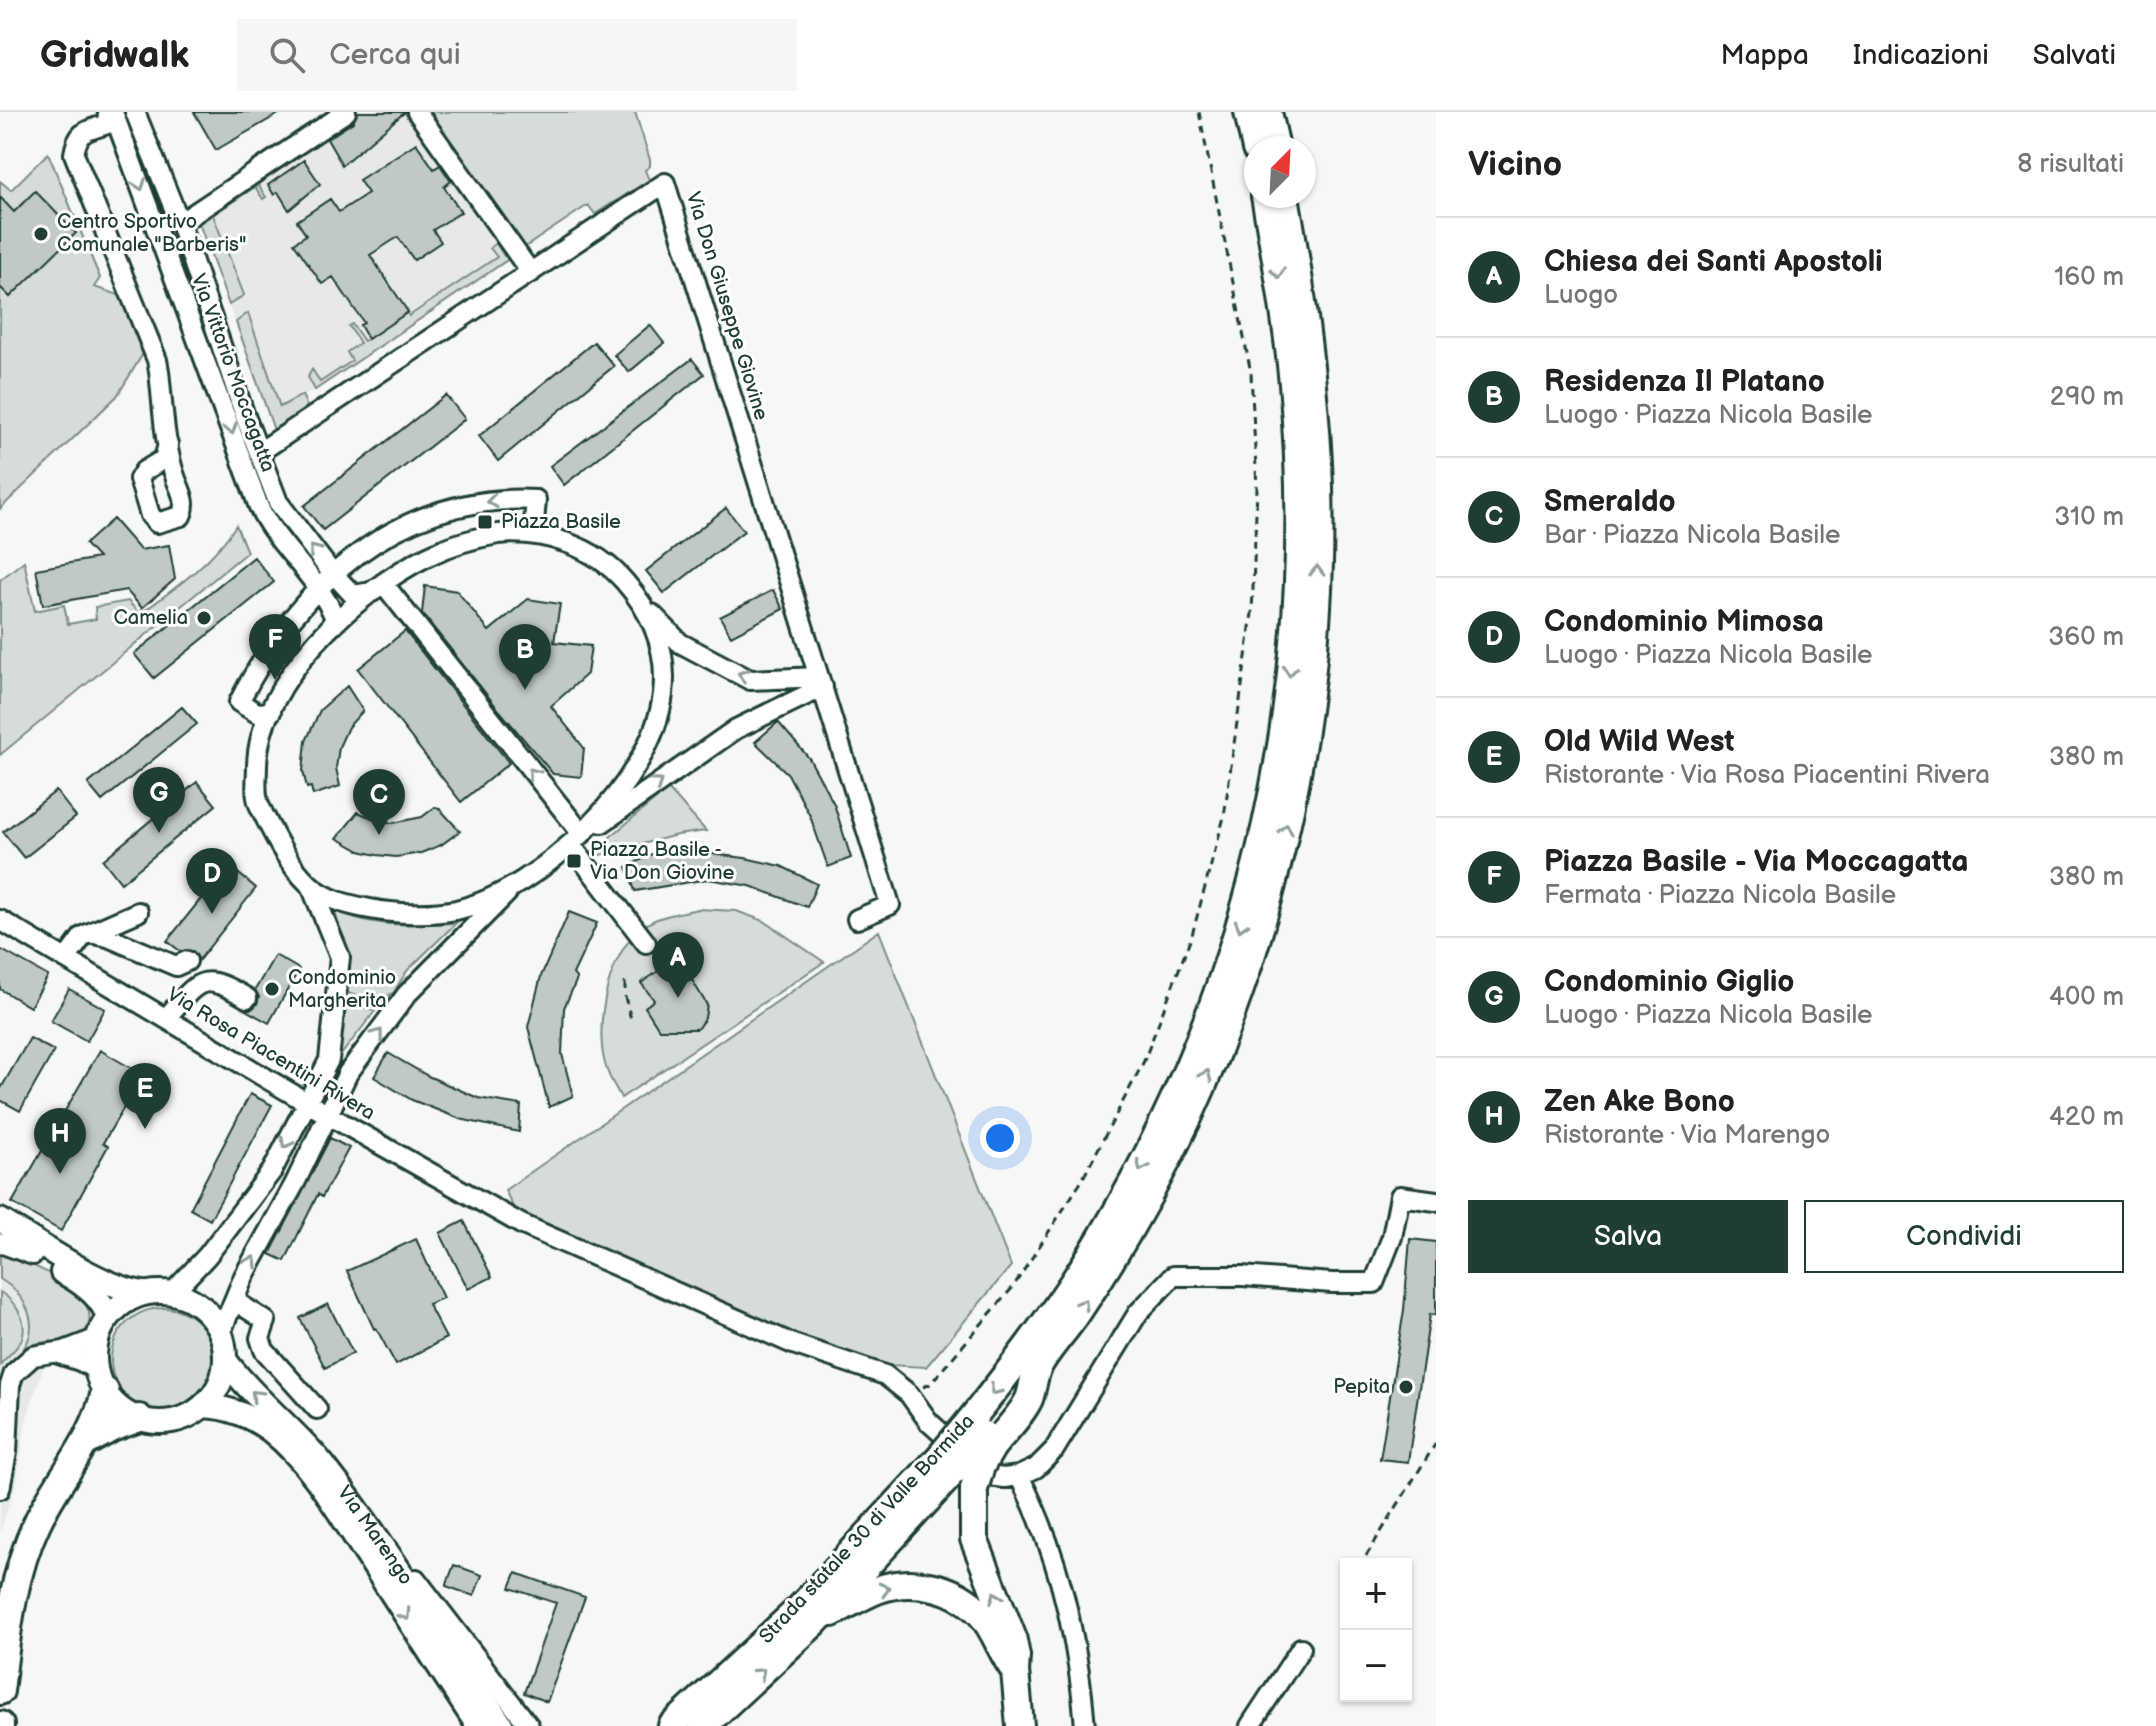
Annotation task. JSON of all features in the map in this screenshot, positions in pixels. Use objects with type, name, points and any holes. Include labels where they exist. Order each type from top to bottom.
[{"type":"highway","points":[[1248,112],[1253,136]]},
{"type":"highway","points":[[1268,112],[1273,136]]},
{"type":"highway","points":[[1029,1363],[1059,1304],[1102,1237],[1171,1109],[1234,950],[1259,864],[1277,777],[1297,597],[1298,491],[1293,385],[1267,208]]},
{"type":"highway","points":[[1029,1363],[1077,1313],[1156,1182],[1189,1116],[1252,955],[1277,867],[1296,781],[1309,689],[1319,489],[1312,383],[1287,208]]},
{"type":"highway","name":"Strada statale 30 di Valle Bormida","points":[[672,1726],[982,1434],[1029,1363]]},
{"type":"highway","points":[[0,1691],[12,1598],[24,1554],[50,1497],[85,1443],[101,1381]]},
{"type":"highway","points":[[85,1443],[139,1418]]},
{"type":"highway","points":[[982,1434],[981,1466],[974,1489],[974,1539],[1012,1636],[1020,1726]]},
{"type":"highway","name":"Strada statale 30 di Valle Bormida","points":[[703,1726],[815,1622],[947,1464]]},
{"type":"highway","points":[[815,1622],[879,1589],[902,1585],[941,1588],[956,1594],[979,1612],[1000,1641],[1005,1658],[1015,1671]]},
{"type":"main road","points":[[0,1220],[126,1289],[143,1293],[173,1292],[198,1303],[210,1314],[221,1332],[226,1361],[220,1384],[203,1406],[192,1414],[170,1421],[139,1418],[117,1406],[101,1381],[95,1355],[103,1328],[124,1302],[143,1293]]},
{"type":"main road","points":[[0,1237],[83,1285],[100,1302],[103,1328]]},
{"type":"main road","name":"Via Marengo","points":[[226,1361],[317,1457],[371,1530],[502,1726]]},
{"type":"main road","name":"Via Marengo","points":[[203,1406],[229,1409],[254,1420],[301,1462],[338,1512],[478,1726]]},
{"type":"street","name":"Via Vittorio Moccagatta","points":[[110,112],[105,126],[90,128],[80,138],[75,147],[75,159],[155,354],[168,444]]},
{"type":"street","name":"Via Vittorio Moccagatta","points":[[110,112],[259,507],[269,524],[326,581],[353,595],[378,588]]},
{"type":"street","name":"Via Vittorio Moccagatta","points":[[135,112],[180,223],[245,416],[282,509],[326,581],[335,618],[327,632]]},
{"type":"street","points":[[180,223],[346,112]]},
{"type":"street","points":[[417,112],[531,273]]},
{"type":"street","name":"Via Don Giuseppe Giovine","points":[[261,451],[665,183],[890,905],[857,919]]},
{"type":"street","points":[[271,712],[257,713],[239,702],[285,624],[355,556],[409,525],[465,505],[505,499],[536,500],[533,534]]},
{"type":"street","points":[[173,1292],[207,1256],[272,1171],[329,1060],[340,957],[311,886],[283,853],[256,800],[257,747],[277,697],[310,648],[357,602],[426,557],[467,541],[498,534],[533,534],[566,542],[596,557],[622,578],[680,643],[750,680],[821,682]]},
{"type":"street","points":[[378,588],[576,840],[646,943]]},
{"type":"street","points":[[576,840],[629,777],[647,747],[661,708],[663,660],[656,633],[643,604]]},
{"type":"street","points":[[221,1332],[244,1276],[295,1183],[348,1073],[407,994],[512,887],[736,729],[821,682]]},
{"type":"street","points":[[311,886],[342,904],[392,913],[456,910],[512,887]]},
{"type":"street","points":[[66,959],[83,936],[138,912]]},
{"type":"street","name":"Via Rosa Piacentini Rivera","points":[[0,920],[328,1115],[521,1224],[793,1344],[885,1375],[909,1394],[929,1422],[989,1476],[1019,1476]]},
{"type":"street","points":[[91,933],[108,937],[176,966],[187,961]]},
{"type":"street","points":[[166,1018],[196,985],[209,981],[221,983],[247,998]]},
{"type":"street","points":[[1085,1726],[1082,1687],[1063,1588],[1038,1514],[1019,1476],[1036,1468],[1054,1450],[1138,1313],[1173,1276],[1242,1276],[1374,1283],[1392,1237],[1400,1196],[1436,1201]]},
{"type":"street","points":[[0,1243],[33,1255]]},
{"type":"street","points":[[235,1301],[266,1321],[260,1338],[264,1350],[317,1409]]},
{"type":"street","points":[[0,1489],[7,1452],[11,1381],[18,1368],[30,1357],[53,1353],[103,1328]]},
{"type":"street","points":[[53,1353],[80,1361],[101,1381]]},
{"type":"street","points":[[371,1530],[422,1585],[529,1726]]},
{"type":"street","points":[[1250,1726],[1301,1648]]},
{"type":"path","points":[[909,1394],[930,1384],[1013,1287],[1081,1182],[1144,1061],[1192,935],[1224,817],[1252,613],[1257,487],[1251,373],[1199,112]]},
{"type":"path","points":[[625,982],[625,997],[631,1019]]},
{"type":"path","points":[[1366,1556],[1436,1443]]},
{"type":"shaded area","points":[[336,112],[431,112],[522,249],[315,390],[302,395],[275,433],[192,205]]},
{"type":"shaded area","points":[[431,112],[635,112],[650,160],[650,166],[645,170],[649,180],[595,214],[588,205],[522,249]]},
{"type":"shaded area","points":[[48,153],[100,278],[94,287],[122,296],[144,352],[117,396],[0,509],[0,181],[11,190]]},
{"type":"shaded area","points":[[254,179],[266,197],[263,199],[255,187],[213,215],[244,295],[229,305],[196,215]]},
{"type":"shaded area","points":[[496,243],[504,256],[511,251],[513,256],[315,390],[308,377],[312,369],[320,382],[352,361],[347,352],[360,343],[349,326],[352,324],[364,341],[408,312],[409,316],[497,257],[490,248]]},
{"type":"shaded area","points":[[248,313],[280,407],[302,395],[309,411],[275,433],[236,322]]},
{"type":"shaded area","points":[[236,525],[247,552],[0,755],[0,580],[24,561],[35,611],[64,605],[68,624],[96,619],[95,607],[128,601],[140,614],[205,562]]},
{"type":"shaded area","points":[[668,789],[706,831],[677,835],[596,856],[592,852]]},
{"type":"shaded area","points":[[334,909],[348,916],[378,923],[456,923],[407,971],[394,992],[378,1003],[348,993],[346,950]]},
{"type":"shaded area","points":[[698,909],[736,911],[764,921],[824,962],[621,1098],[607,1070],[601,1037],[605,999],[616,962],[625,946],[648,923]]},
{"type":"shaded area","points":[[879,931],[1011,1266],[926,1367],[888,1365],[768,1332],[521,1224],[505,1190]]},
{"type":"shaded area","points":[[347,1001],[375,1011],[334,1064]]},
{"type":"shaded area","points":[[0,1254],[69,1288],[26,1420],[17,1480],[0,1532]]},
{"type":"shaded area","points":[[0,1254],[48,1273],[79,1295],[88,1308],[89,1322],[81,1337],[24,1348],[31,1329],[30,1319],[23,1300],[0,1279]]},
{"type":"shaded area","points":[[0,1292],[16,1306],[24,1327],[21,1341],[0,1365]]},
{"type":"shaded area","points":[[163,1308],[183,1312],[200,1323],[211,1340],[215,1360],[211,1380],[200,1397],[183,1408],[163,1412],[143,1408],[126,1397],[115,1380],[111,1360],[115,1340],[126,1323],[143,1312]]},
{"type":"building","points":[[194,112],[282,112],[216,150]]},
{"type":"building","points":[[358,112],[405,112],[342,165],[327,139],[353,122]]},
{"type":"building","points":[[416,143],[434,169],[440,165],[451,181],[444,187],[461,212],[433,230],[441,242],[414,260],[398,237],[370,255],[408,312],[368,339],[360,325],[364,323],[333,277],[322,284],[294,243],[306,235],[297,221],[330,199],[339,212],[368,193],[359,180]]},
{"type":"building","points":[[304,160],[320,184],[289,210],[278,192],[274,195],[268,185]]},
{"type":"building","points":[[35,191],[76,233],[10,297],[0,287],[0,197],[14,212]]},
{"type":"building","points":[[650,325],[664,343],[629,372],[614,355]]},
{"type":"building","points":[[594,342],[614,366],[498,461],[479,436]]},
{"type":"building","points":[[692,359],[704,374],[564,485],[550,466]]},
{"type":"building","points":[[446,395],[465,419],[323,530],[304,506]]},
{"type":"building","points":[[726,508],[744,531],[664,593],[646,571]]},
{"type":"building","points":[[113,519],[140,550],[169,545],[175,579],[142,608],[126,590],[43,605],[36,569],[98,558],[85,544]]},
{"type":"building","name":"Camelia","points":[[254,557],[274,582],[154,678],[134,654]]},
{"type":"building","points":[[425,586],[457,591],[489,631],[528,599],[560,604],[554,642],[591,646],[587,674],[551,706],[584,748],[581,777],[553,774],[499,710],[422,613]]},
{"type":"building","points":[[773,590],[783,609],[731,636],[720,617]]},
{"type":"building","points":[[405,631],[509,763],[461,802],[358,669]]},
{"type":"building","points":[[347,686],[363,711],[348,727],[339,747],[336,768],[340,786],[313,795],[311,787],[307,788],[303,771],[306,741],[320,710]]},
{"type":"building","points":[[182,707],[197,724],[102,801],[88,784]]},
{"type":"building","points":[[778,722],[809,758],[834,804],[851,858],[828,867],[810,816],[788,774],[755,742]]},
{"type":"building","points":[[197,782],[216,805],[121,883],[103,860]]},
{"type":"building","points":[[56,791],[76,817],[24,858],[3,832]]},
{"type":"building","points":[[435,807],[460,831],[441,845],[421,853],[396,857],[377,855],[360,851],[337,838],[358,812],[393,823],[422,817]]},
{"type":"building","points":[[696,852],[781,866],[817,884],[807,907],[750,886],[708,879],[635,891],[627,867],[652,854]]},
{"type":"building","points":[[228,865],[256,888],[199,960],[193,951],[180,951],[167,941]]},
{"type":"building","points":[[569,912],[597,923],[573,974],[577,979],[564,1008],[562,1054],[573,1096],[549,1107],[528,1027],[541,976]]},
{"type":"building","points":[[0,949],[48,976],[30,1007],[0,989]]},
{"type":"building","name":"Condominio Margherita","points":[[275,955],[299,969],[269,1023],[244,1009],[252,1009],[257,1004],[259,997],[255,990]]},
{"type":"building","points":[[673,961],[678,967],[683,965],[707,1005],[705,1018],[697,1029],[659,1029],[645,1007],[654,1000],[641,983]]},
{"type":"building","points":[[69,989],[105,1009],[87,1041],[51,1021]]},
{"type":"building","points":[[30,1038],[54,1051],[20,1111],[0,1100],[0,1090]]},
{"type":"building","points":[[100,1050],[143,1075],[103,1143],[108,1146],[61,1231],[12,1203]]},
{"type":"building","points":[[388,1053],[428,1076],[478,1098],[521,1105],[519,1132],[460,1119],[412,1100],[374,1077]]},
{"type":"building","points":[[250,1094],[272,1105],[210,1220],[190,1209]]},
{"type":"building","points":[[330,1138],[349,1148],[322,1197],[318,1194],[285,1261],[270,1254]]},
{"type":"building","points":[[464,1221],[492,1277],[468,1289],[440,1233]]},
{"type":"building","points":[[416,1239],[443,1298],[428,1304],[446,1338],[396,1365],[374,1329],[347,1271]]},
{"type":"building","name":"Pepita","points":[[1410,1239],[1436,1242],[1436,1315],[1430,1314],[1408,1462],[1380,1459],[1404,1310]]},
{"type":"building","points":[[328,1304],[353,1353],[325,1368],[300,1318]]},
{"type":"building","points":[[454,1565],[482,1575],[474,1596],[446,1586]]},
{"type":"building","points":[[516,1573],[585,1597],[547,1702],[524,1693],[556,1603],[510,1588]]},
{"type":"place","name":"Centro Sportivo Comunale \"Barberis\"","points":[[41,234]]},
{"type":"place","name":"Piazza Basile","points":[[485,522]]},
{"type":"place","name":"Camelia","points":[[204,618]]},
{"type":"place","name":"Piazza Basile - Via Moccagatta","points":[[275,680]]},
{"type":"place","name":"Residenza Il Platano","points":[[525,690]]},
{"type":"place","name":"Condominio Giglio","points":[[159,833]]},
{"type":"place","name":"Smeraldo","points":[[379,835]]},
{"type":"place","name":"Piazza Basile - Via Don Giovine","points":[[574,861]]},
{"type":"place","name":"Condominio Mimosa","points":[[212,914]]},
{"type":"place","name":"Condominio Margherita","points":[[272,989]]},
{"type":"place","name":"Chiesa dei Santi Apostoli","points":[[678,998]]},
{"type":"place","name":"Old Wild West","points":[[145,1129]]},
{"type":"place","name":"Zen Ake Bono","points":[[60,1174]]},
{"type":"place","name":"Pepita","points":[[1406,1387]]}]
